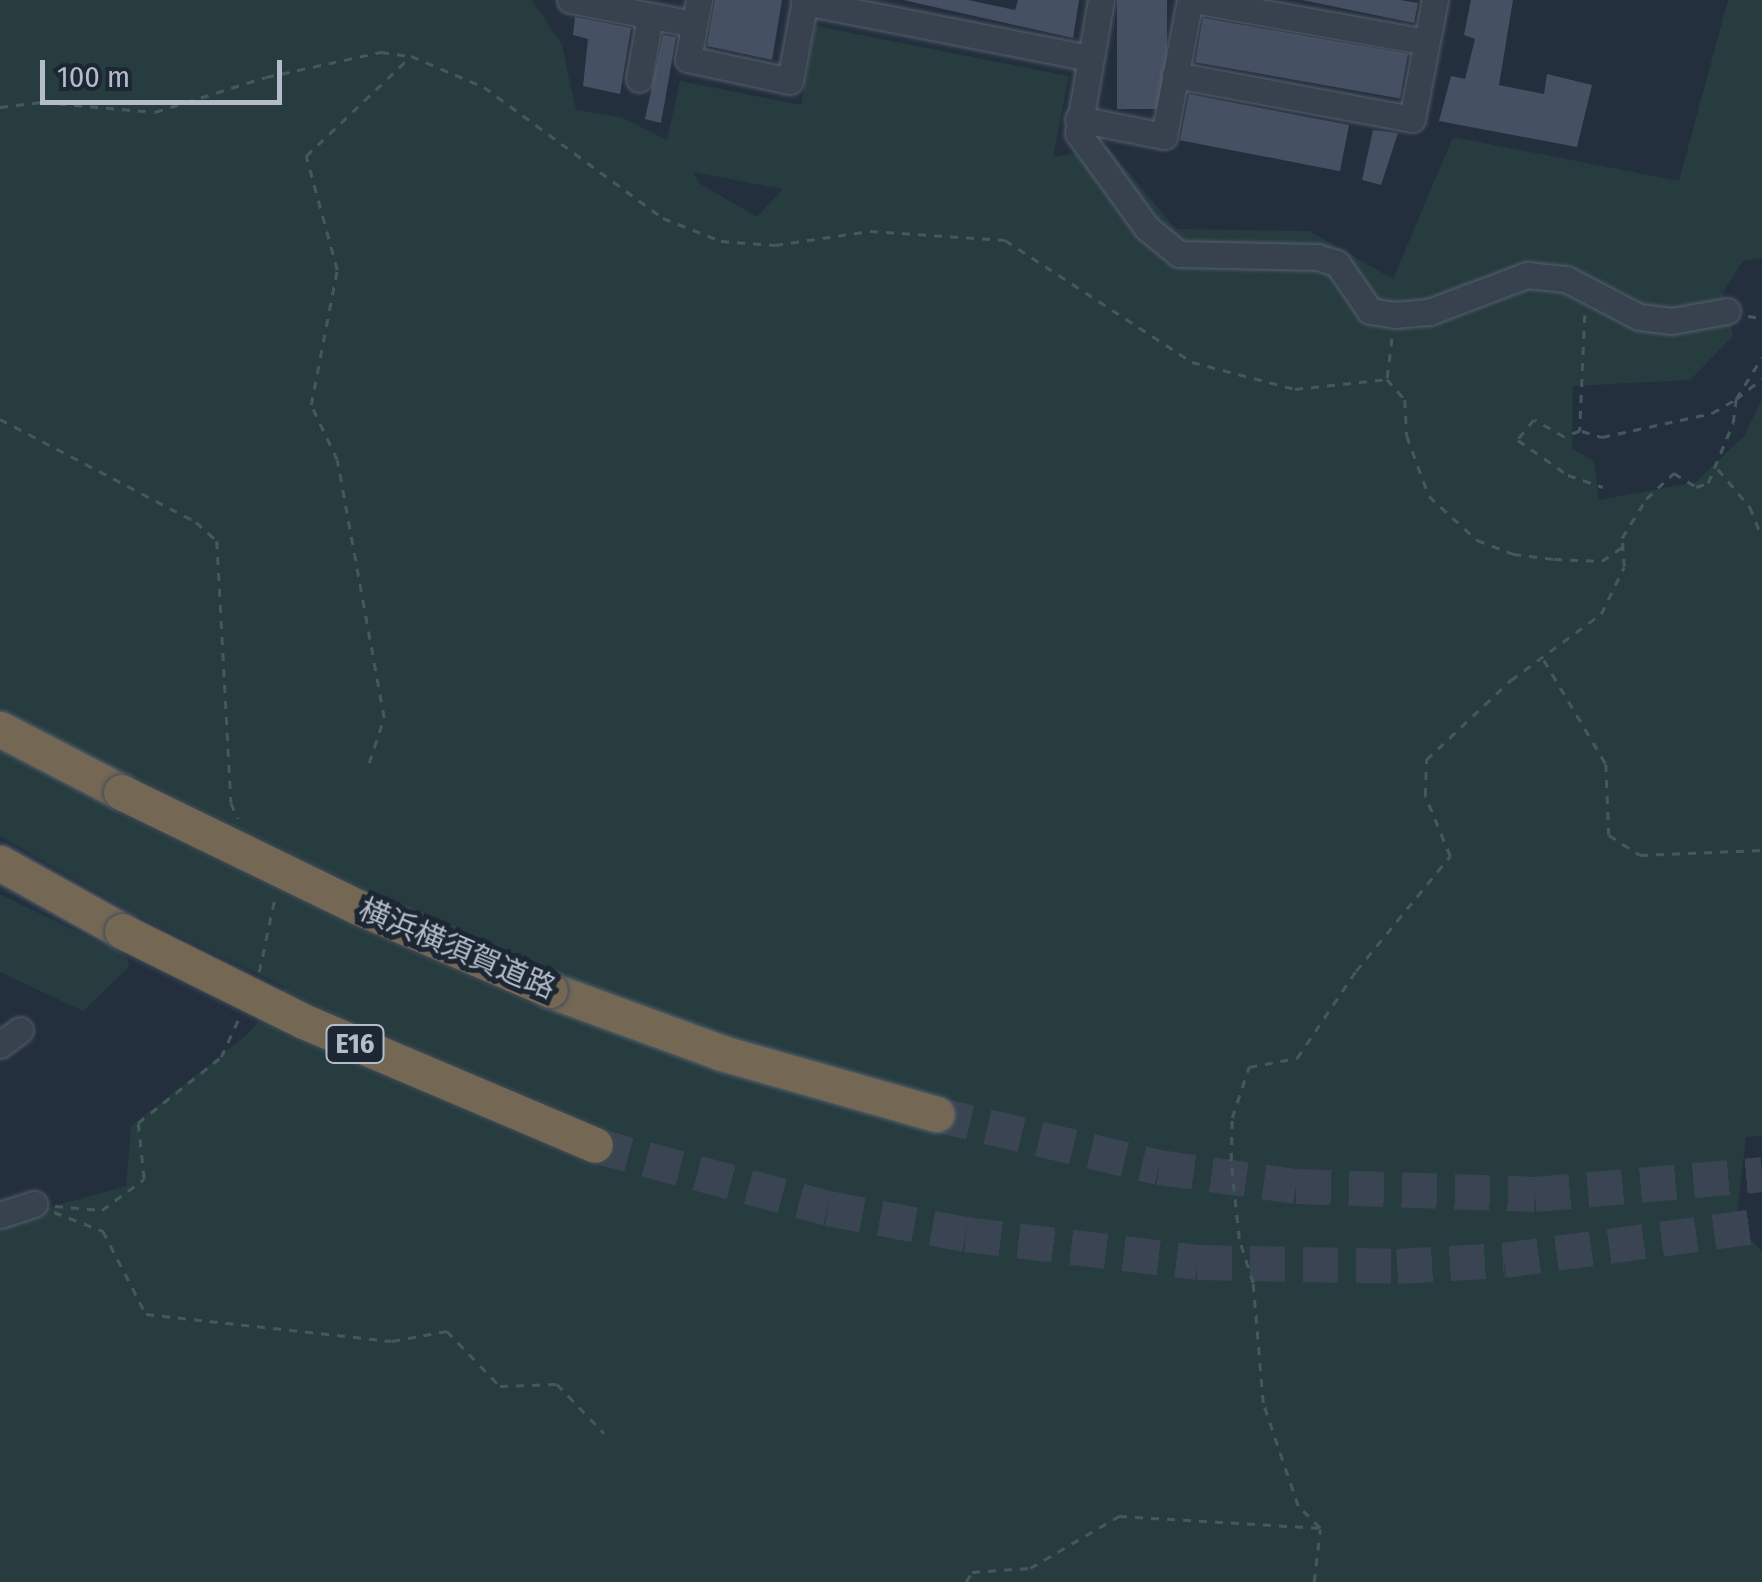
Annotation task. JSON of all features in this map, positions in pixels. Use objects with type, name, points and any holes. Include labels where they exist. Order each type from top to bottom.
[{"type":"highway","name":"横浜横須賀道路","points":[[0,729],[358,907],[550,990],[722,1053],[936,1114]]},
{"type":"highway","name":"E16","points":[[0,864],[122,931],[319,1028],[595,1145]]},
{"type":"street","points":[[570,0],[697,12],[688,59],[790,81],[804,1],[889,9],[1089,58]]},
{"type":"street","points":[[1100,0],[1078,126],[1147,228],[1179,254],[1318,256],[1337,262],[1370,311],[1394,315],[1429,312],[1527,275],[1566,278],[1639,317],[1672,322],[1727,312]]},
{"type":"street","points":[[1078,126],[1164,136],[1192,0],[1426,42]]},
{"type":"street","points":[[1175,74],[1412,119],[1435,0]]},
{"type":"street","points":[[639,78],[647,10]]},
{"type":"street","points":[[0,1215],[34,1204]]},
{"type":"path","points":[[0,107],[42,102],[154,112],[266,76],[381,52],[411,56],[484,87],[662,218],[721,241],[774,245],[870,232],[1005,240],[1192,362],[1295,389],[1386,379]]},
{"type":"path","points":[[369,763],[384,718],[336,460],[311,406],[338,270],[306,156],[411,56]]},
{"type":"path","points":[[1580,430],[1586,292]]},
{"type":"path","points":[[1394,315],[1386,379],[1405,400],[1407,436],[1429,496],[1477,540],[1513,554],[1554,559],[1602,561],[1622,548],[1646,499],[1674,473],[1696,486],[1708,484],[1717,468],[1736,399],[1762,356]]},
{"type":"path","points":[[1603,487],[1568,476],[1518,440],[1534,420],[1564,437],[1580,430],[1602,437],[1712,413],[1762,379]]},
{"type":"path","points":[[1717,468],[1750,507],[1762,536]]},
{"type":"path","points":[[1320,1528],[1298,1506],[1264,1403],[1253,1283],[1239,1238],[1232,1118],[1250,1066],[1297,1058],[1356,971],[1450,856],[1426,796],[1426,760],[1601,614],[1624,567],[1622,548]]},
{"type":"path","points":[[1543,659],[1606,764],[1609,836],[1640,855],[1762,850]]},
{"type":"path","points":[[34,1204],[103,1231],[146,1314],[392,1342],[447,1331],[500,1386],[557,1384],[604,1433]]},
{"type":"path","points":[[966,1582],[972,1572],[1030,1568],[1119,1516],[1320,1528]]},
{"type":"path","points":[[1314,1582],[1320,1528]]},
{"type":"green space","points":[[0,0],[532,0],[562,45],[576,110],[623,118],[667,140],[680,81],[801,105],[816,26],[1069,76],[1053,157],[1107,147],[1176,229],[1309,231],[1393,279],[1453,137],[1679,181],[1728,0],[1762,0],[1762,258],[1743,261],[1723,292],[1733,336],[1690,380],[1573,386],[1572,449],[1594,461],[1599,500],[1696,482],[1744,436],[1762,399],[1762,1136],[1746,1137],[1736,1223],[1762,1252],[1762,1582],[0,1582],[0,1221],[126,1186],[131,1126],[249,1033],[285,987],[136,915],[0,836]],"holes":[[[693,172],[782,189],[757,217],[699,183]]]},
{"type":"green space","points":[[0,894],[127,956],[129,967],[83,1011],[0,972]]},
{"type":"building","points":[[715,0],[782,0],[772,60],[707,46]]},
{"type":"building","points":[[903,0],[968,0],[1015,10],[1018,0],[1079,0],[1073,38]]},
{"type":"building","points":[[1117,0],[1167,0],[1167,109],[1117,109]]},
{"type":"building","points":[[1302,0],[1400,0],[1418,3],[1414,23]]},
{"type":"building","points":[[1471,0],[1513,0],[1499,85],[1544,94],[1547,74],[1592,85],[1577,147],[1439,121],[1451,76],[1465,79],[1475,39],[1464,35]]},
{"type":"building","points":[[575,17],[631,28],[620,94],[583,86],[588,39],[573,35]]},
{"type":"building","points":[[1203,18],[1408,54],[1400,98],[1195,62]]},
{"type":"building","points":[[663,35],[676,37],[661,123],[645,119]]},
{"type":"building","points":[[1189,94],[1349,125],[1340,171],[1180,140]]},
{"type":"building","points":[[1373,130],[1398,133],[1381,185],[1362,180]]},
{"type":"tunnel","points":[[936,1114],[1159,1167],[1296,1186],[1535,1194],[1762,1174]]},
{"type":"tunnel","points":[[595,1145],[828,1208],[966,1234],[1197,1262],[1397,1266],[1504,1260],[1762,1225]]}]
